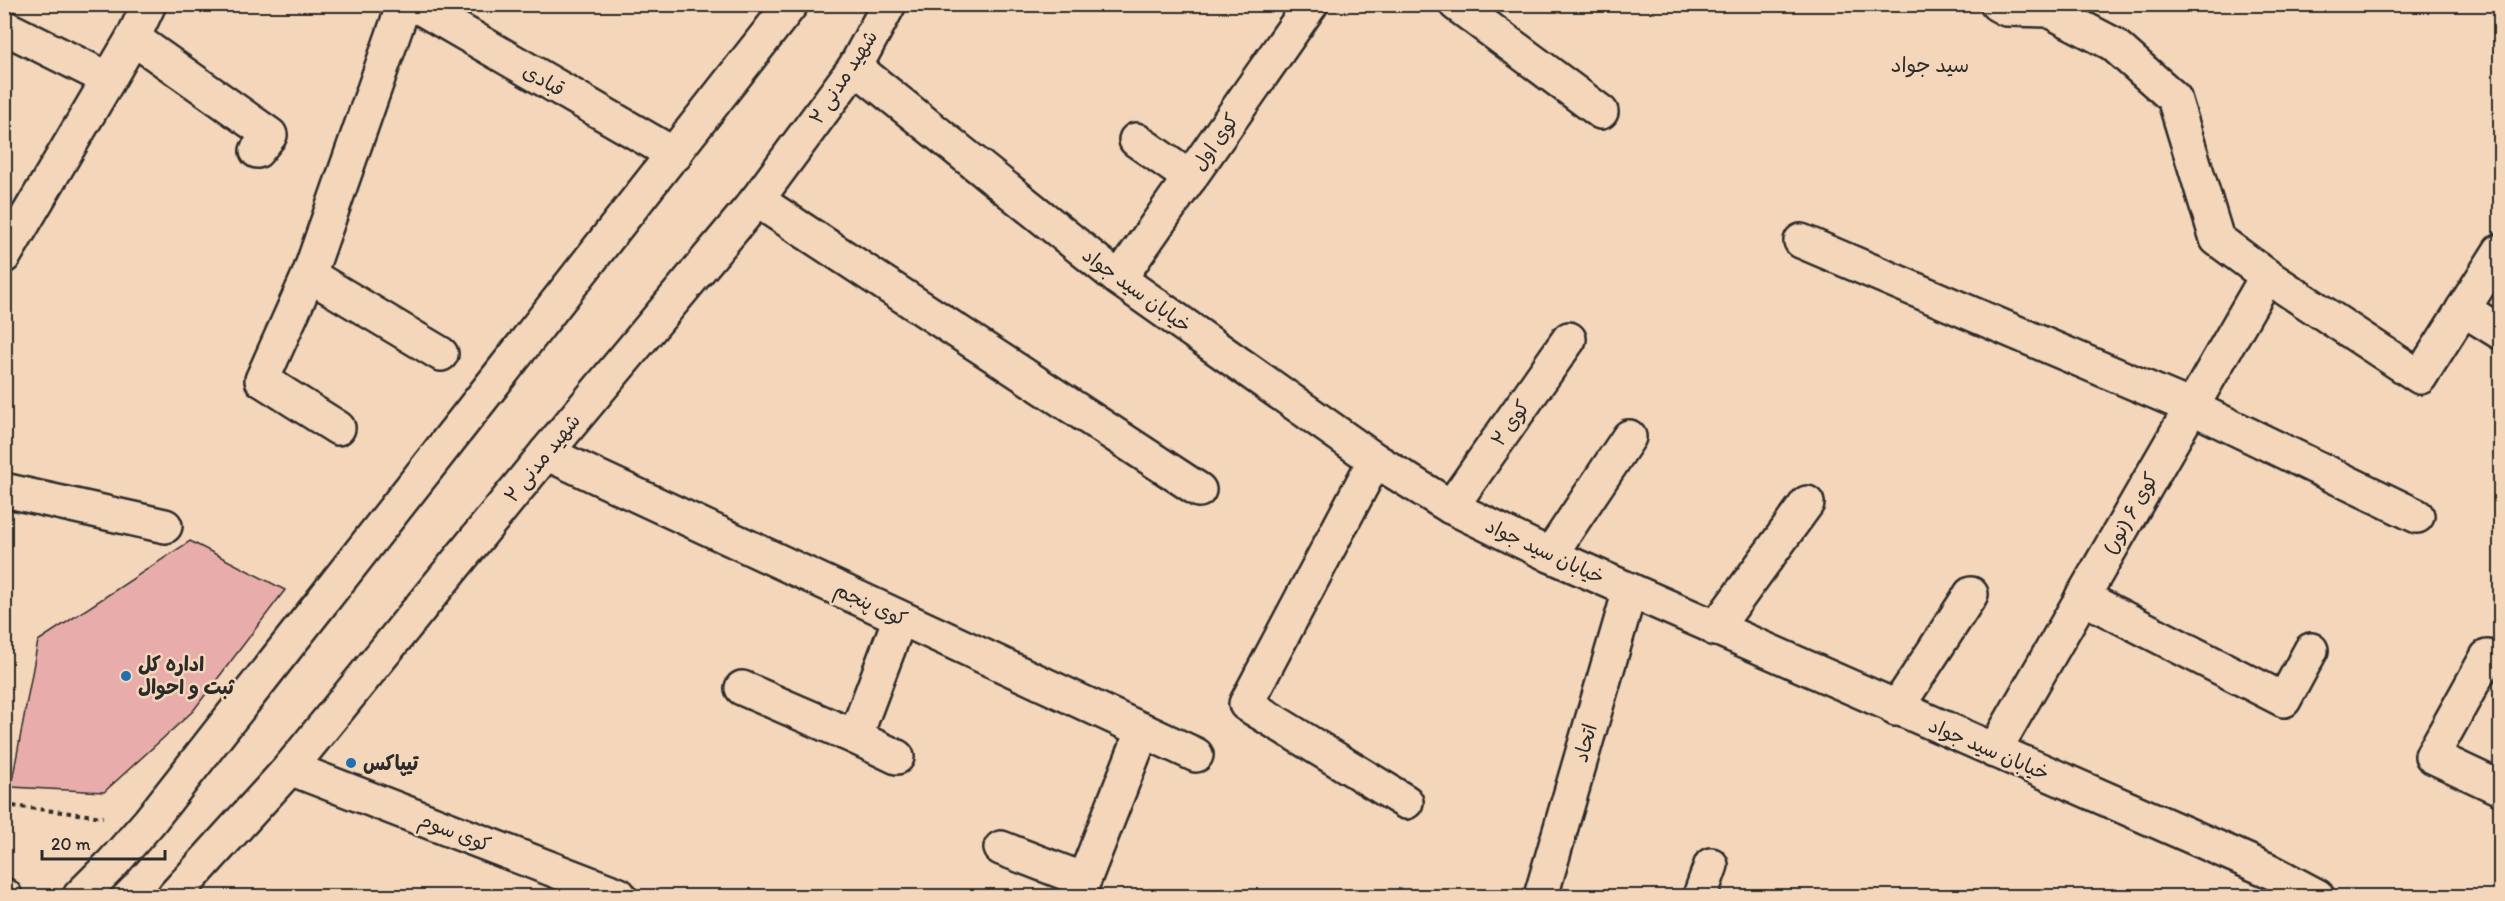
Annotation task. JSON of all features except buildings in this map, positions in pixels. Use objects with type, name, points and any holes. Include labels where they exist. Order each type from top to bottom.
[{"type":"street","points":[[4,256],[132,38],[149,4]]},
{"type":"street","points":[[338,428],[262,380],[309,275],[404,4]]},
{"type":"street","name":"قبادی","points":[[414,4],[675,155]]},
{"type":"street","points":[[80,897],[149,822],[675,155],[791,4]]},
{"type":"street","name":"شهید مدنی ۲","points":[[174,897],[291,768],[546,453],[757,200],[855,67],[889,4]]},
{"type":"street","name":"کوی اول","points":[[1119,279],[1311,4]]},
{"type":"street","points":[[1456,4],[1601,112]]},
{"type":"street","points":[[2004,6],[2048,10],[2113,44],[2174,98],[2217,239],[2267,276],[2420,377],[2500,251]]},
{"type":"street","points":[[4,27],[108,79]]},
{"type":"street","points":[[132,38],[270,135],[257,152]]},
{"type":"street","name":"خیابان سید جواد","points":[[855,67],[1119,279],[1375,460],[1451,507],[1550,555],[1715,629],[2268,870],[2317,897]]},
{"type":"street","points":[[1136,140],[1190,178]]},
{"type":"street","points":[[757,200],[1199,490]]},
{"type":"street","points":[[1801,241],[2191,407],[2416,516]]},
{"type":"street","points":[[309,275],[441,354]]},
{"type":"street","name":"کوی ۶ (نور)","points":[[1994,751],[2267,276]]},
{"type":"street","points":[[2463,309],[2500,332]]},
{"type":"street","name":"کوی ۲","points":[[1451,507],[1569,339]]},
{"type":"street","points":[[1550,555],[1629,437]]},
{"type":"street","name":"کوی پنجم","points":[[546,453],[1196,755]]},
{"type":"street","points":[[1375,460],[1246,704],[1406,802]]},
{"type":"street","points":[[4,490],[165,526]]},
{"type":"street","points":[[1715,629],[1807,503]]},
{"type":"street","name":"اتحاد","points":[[1541,897],[1630,590]]},
{"type":"street","points":[[1896,709],[1971,594]]},
{"type":"street","points":[[2082,597],[2284,700],[2311,650]]},
{"type":"street","points":[[855,736],[900,618]]},
{"type":"street","points":[[2487,657],[2432,756],[2500,787]]},
{"type":"street","points":[[742,688],[855,736],[897,757]]},
{"type":"street","points":[[1001,848],[1084,880],[1143,730]]},
{"type":"street","name":"کوی سوم","points":[[291,768],[619,895]]},
{"type":"street","points":[[61,897],[112,864]]},
{"type":"street","points":[[1700,897],[1711,865]]},
{"type":"path","points":[[4,805],[149,822]]},
{"type":"place","name":"اداره کل ثبت و احوال","points":[[126,676]]},
{"type":"place","name":"تیپاکس","points":[[351,763]]},
{"type":"district","name":"سید جواد","points":[[1930,64]]}]
